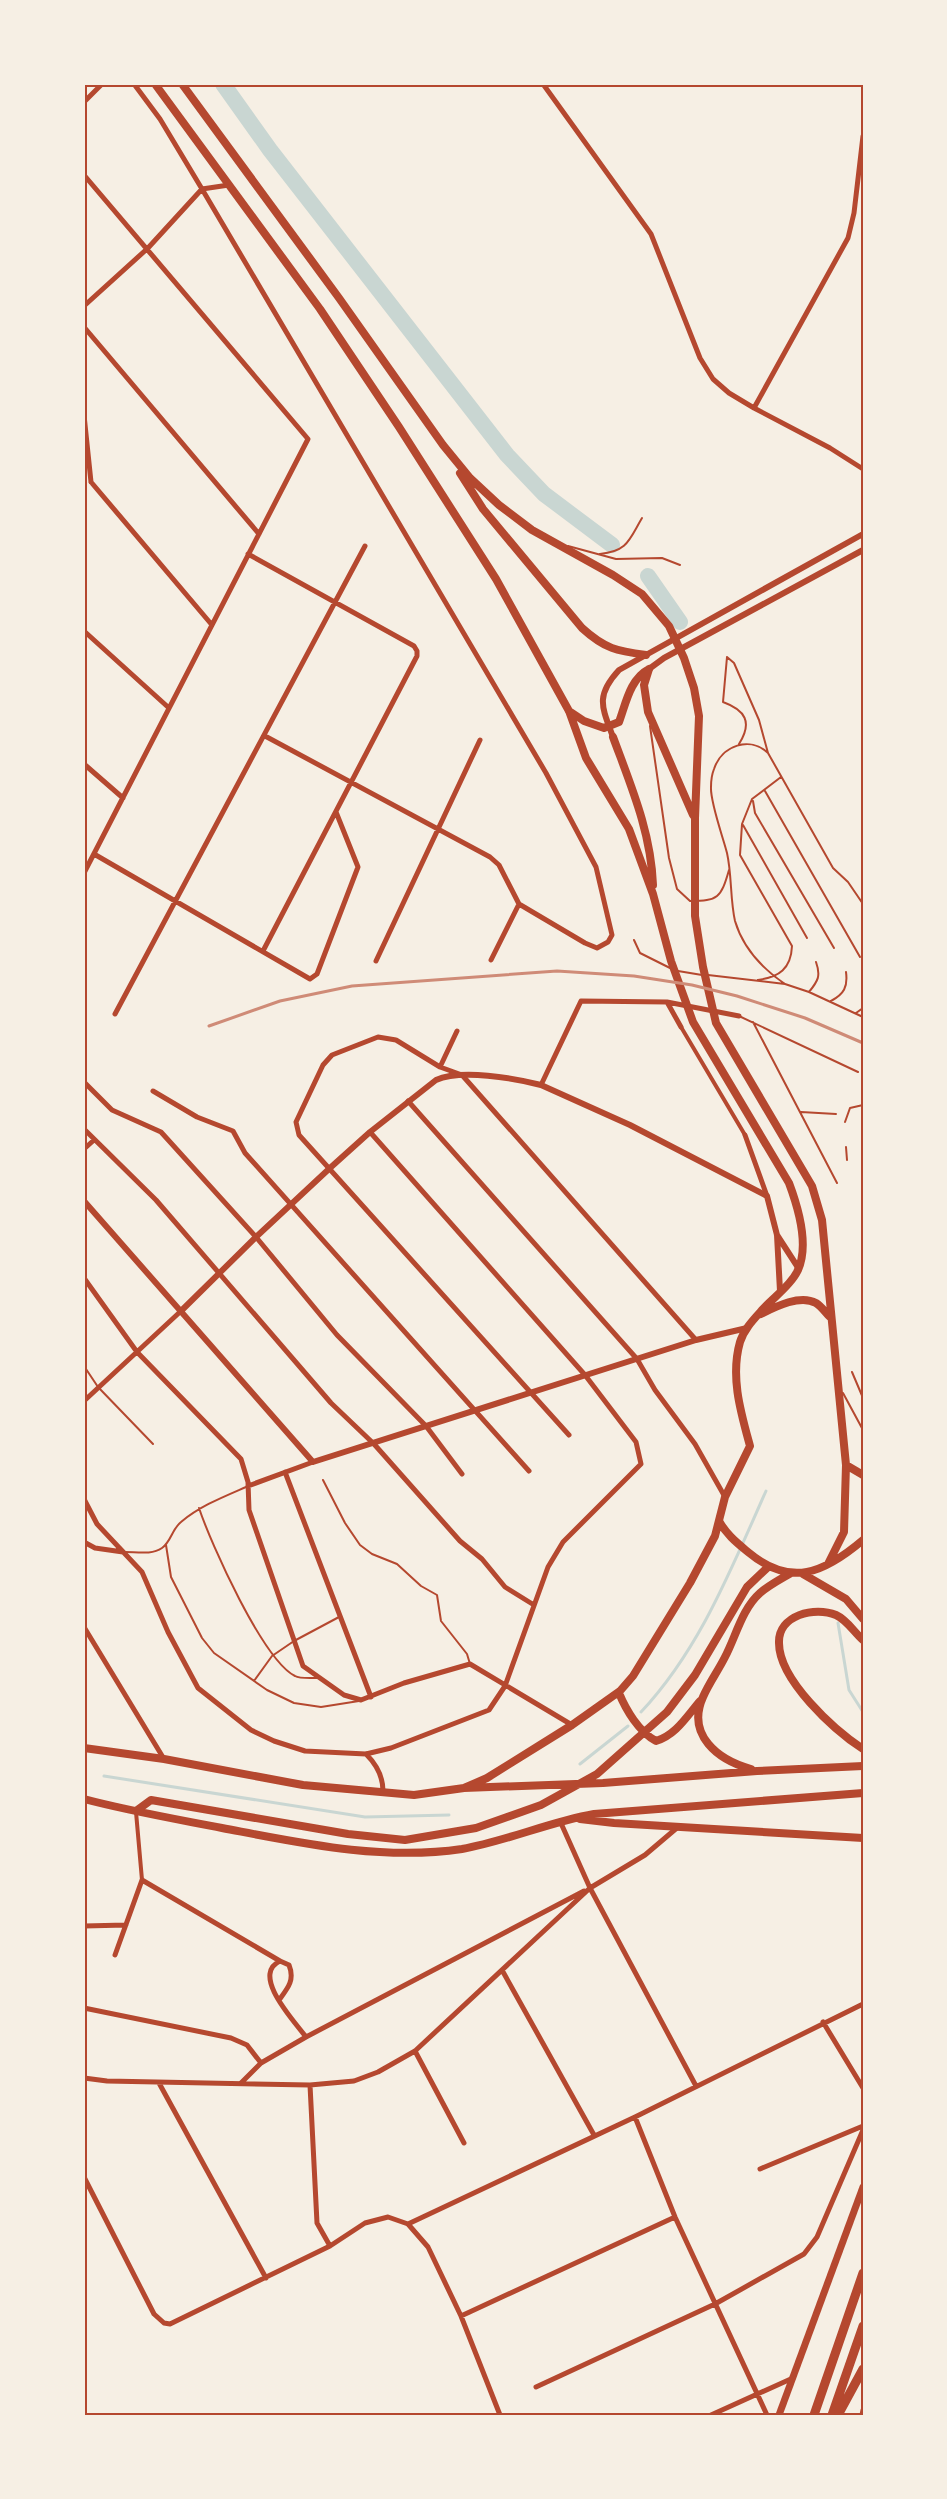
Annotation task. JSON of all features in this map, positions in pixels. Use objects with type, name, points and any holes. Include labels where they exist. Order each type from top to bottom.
[{"type":"highway","points":[[155,84],[320,309],[399,426],[496,579],[569,711],[586,758],[629,829],[653,894],[671,961],[693,1022],[789,1183],[797,1206],[803,1236],[799,1269],[755,1318],[740,1345],[736,1387],[750,1446],[726,1497],[715,1536],[679,1605],[633,1676],[619,1693],[487,1778],[464,1788]]},
{"type":"highway","points":[[182,84],[339,298],[443,445],[483,509],[582,628],[600,644],[617,651],[646,654]]},
{"type":"highway","points":[[443,445],[470,478],[499,505],[532,530],[613,575],[642,594],[669,626],[684,658],[694,688],[699,717],[695,818],[695,916],[702,967],[716,1023],[812,1186],[822,1220],[846,1465],[844,1532],[828,1565]]},
{"type":"highway","points":[[569,711],[584,721],[604,728],[619,722],[633,683],[641,673],[649,669]]},
{"type":"highway","points":[[649,669],[644,685],[648,712],[695,818]]},
{"type":"highway","points":[[613,737],[643,817],[652,867],[653,894]]},
{"type":"highway","points":[[755,1318],[775,1307],[792,1302],[816,1303],[830,1317]]},
{"type":"highway","points":[[846,1465],[861,1473]]},
{"type":"highway","points":[[719,1521],[732,1539],[755,1558],[768,1567],[791,1573],[803,1574],[828,1565],[848,1553],[863,1540]]},
{"type":"highway","points":[[136,1811],[150,1800],[348,1834],[405,1840],[476,1828],[541,1805],[597,1774],[667,1712],[695,1675],[747,1587],[768,1567]]},
{"type":"highway","points":[[619,1693],[628,1711],[648,1736],[656,1741],[667,1738],[702,1698],[725,1658],[744,1614],[758,1594],[791,1573]]},
{"type":"highway","points":[[803,1574],[846,1599],[863,1618]]},
{"type":"highway","points":[[863,1640],[837,1616],[817,1611],[802,1614],[789,1621],[778,1644],[790,1675],[807,1700],[830,1723],[863,1749]]},
{"type":"highway","points":[[702,1698],[698,1718],[702,1737],[712,1750],[734,1765],[757,1771]]},
{"type":"highway","points":[[84,1748],[303,1785],[414,1795],[464,1788],[603,1783],[757,1771],[863,1766]]},
{"type":"highway","points":[[84,1799],[136,1811],[348,1850],[406,1853],[462,1849],[528,1832],[570,1818],[637,1810],[863,1793]]},
{"type":"highway","points":[[570,1818],[863,1838]]},
{"type":"highway","points":[[814,2415],[863,2273]]},
{"type":"highway","points":[[832,2415],[863,2326]]},
{"type":"highway","points":[[838,2415],[863,2369]]},
{"type":"main road","points":[[779,2415],[863,2187]]},
{"type":"street","points":[[84,102],[102,84]]},
{"type":"street","points":[[134,84],[160,119],[202,189],[546,773],[596,867],[612,934],[608,942],[597,948],[585,943],[519,904],[499,865],[490,857],[266,736]]},
{"type":"street","points":[[543,84],[651,234],[700,358],[709,372],[729,393],[830,448],[863,469]]},
{"type":"street","points":[[754,408],[848,238],[854,213],[863,136]]},
{"type":"street","points":[[84,175],[308,439],[84,873]]},
{"type":"street","points":[[84,306],[148,248],[202,189],[229,185]]},
{"type":"street","points":[[84,327],[259,534]]},
{"type":"street","points":[[84,415],[91,482],[212,625]]},
{"type":"street","points":[[84,488],[91,482]]},
{"type":"street","points":[[613,737],[602,706],[602,694],[608,682],[619,670],[863,534]]},
{"type":"street","points":[[115,1014],[366,546]]},
{"type":"street","points":[[649,669],[664,658],[863,549]]},
{"type":"street","points":[[248,554],[414,646],[417,651],[417,656],[352,783],[262,951]]},
{"type":"street","points":[[84,631],[169,708]]},
{"type":"street","points":[[375,960],[480,740]]},
{"type":"street","points":[[84,764],[123,798]]},
{"type":"street","points":[[94,854],[305,977],[314,978],[358,867],[336,812]]},
{"type":"street","points":[[490,960],[519,904]]},
{"type":"street","points":[[541,1085],[580,1001],[667,1002],[739,1016]]},
{"type":"street","points":[[667,1002],[745,1135],[767,1196],[777,1235],[780,1291]]},
{"type":"street","points":[[440,1067],[456,1031]]},
{"type":"street","points":[[569,1434],[299,1135],[296,1122],[323,1065],[332,1055],[378,1037],[396,1040],[440,1067],[462,1075],[696,1340]]},
{"type":"street","points":[[84,1401],[370,1132],[436,1080],[446,1076],[462,1075],[526,1081],[541,1085],[630,1125],[767,1196]]},
{"type":"street","points":[[84,1082],[112,1110],[160,1132],[256,1237],[337,1335],[426,1426],[462,1474]]},
{"type":"street","points":[[153,1091],[197,1118],[233,1131],[245,1152],[529,1471]]},
{"type":"street","points":[[408,1101],[637,1359],[695,1444],[726,1497]]},
{"type":"street","points":[[84,1129],[156,1200],[331,1403],[374,1444],[460,1541],[482,1558],[505,1587],[534,1605]]},
{"type":"street","points":[[84,1499],[97,1524],[142,1572],[168,1632],[198,1688],[251,1730],[274,1741],[305,1751],[366,1754],[391,1748],[489,1710],[504,1686],[548,1567],[563,1542],[641,1464],[636,1442],[585,1376],[370,1132]]},
{"type":"street","points":[[84,1149],[94,1140]]},
{"type":"street","points":[[84,1201],[313,1462]]},
{"type":"street","points":[[777,1235],[799,1269]]},
{"type":"street","points":[[84,1278],[137,1352],[241,1459],[248,1486],[249,1510],[303,1666],[344,1695],[361,1701],[404,1683],[470,1664],[572,1725]]},
{"type":"street","points":[[248,1486],[313,1462],[696,1340],[748,1328]]},
{"type":"street","points":[[285,1472],[371,1697]]},
{"type":"street","points":[[84,1542],[95,1548],[123,1552]]},
{"type":"street","points":[[84,1627],[164,1760]]},
{"type":"street","points":[[366,1754],[378,1769],[383,1791]]},
{"type":"street","points":[[115,1955],[142,1880],[136,1811]]},
{"type":"street","points":[[560,1820],[590,1888],[696,2086]]},
{"type":"street","points":[[241,2083],[261,2062],[590,1888],[645,1855],[678,1827]]},
{"type":"street","points":[[142,1880],[289,1965],[291,1983],[279,2000]]},
{"type":"street","points":[[84,2078],[159,2083],[310,2085],[354,2081],[378,2072],[415,2051],[590,1888]]},
{"type":"street","points":[[84,1926],[126,1925]]},
{"type":"street","points":[[280,1961],[275,1963],[269,1978],[270,1986],[306,2037]]},
{"type":"street","points":[[502,1970],[594,2135]]},
{"type":"street","points":[[408,2224],[635,2117],[863,2004]]},
{"type":"street","points":[[84,2008],[231,2038],[247,2046],[261,2062]]},
{"type":"street","points":[[823,2022],[863,2088]]},
{"type":"street","points":[[415,2051],[464,2143]]},
{"type":"street","points":[[159,2083],[266,2278]]},
{"type":"street","points":[[310,2085],[317,2223],[330,2246]]},
{"type":"street","points":[[635,2117],[675,2217],[767,2415]]},
{"type":"street","points":[[760,2169],[863,2128]]},
{"type":"street","points":[[536,2387],[715,2304],[804,2254],[817,2237],[863,2128]]},
{"type":"street","points":[[84,2177],[154,2314],[164,2323],[170,2324],[330,2246],[365,2223],[388,2217],[408,2224],[428,2247],[461,2316],[500,2415]]},
{"type":"street","points":[[461,2316],[675,2217]]},
{"type":"street","points":[[711,2415],[793,2378]]},
{"type":"street","points":[[861,2415],[863,2410]]},
{"type":"lane","points":[[596,554],[617,552],[632,538],[642,518]]},
{"type":"lane","points":[[532,530],[564,545],[616,559],[662,558],[680,565]]},
{"type":"lane","points":[[785,984],[760,964],[748,948],[735,921],[730,867],[711,790],[714,768],[722,756],[739,744],[747,728],[740,711],[723,702],[727,657],[734,663],[759,720],[768,753],[781,777],[833,868],[848,882],[863,904]]},
{"type":"lane","points":[[648,712],[669,858],[677,889],[690,901],[710,901],[717,897],[725,885],[730,867]]},
{"type":"lane","points":[[739,744],[760,746],[768,753]]},
{"type":"lane","points":[[758,980],[775,977],[788,964],[792,946],[740,855],[742,824],[752,799],[781,777]]},
{"type":"lane","points":[[765,790],[860,957]]},
{"type":"lane","points":[[752,799],[756,813],[834,948]]},
{"type":"lane","points":[[742,824],[807,938]]},
{"type":"lane","points":[[634,940],[640,952],[654,961],[681,972],[785,984],[810,992],[863,1017]]},
{"type":"lane","points":[[810,992],[819,979],[820,972],[816,962]]},
{"type":"lane","points":[[831,1001],[841,996],[845,989],[848,982],[846,972]]},
{"type":"lane","points":[[856,1014],[863,1008]]},
{"type":"lane","points":[[739,1016],[858,1072]]},
{"type":"lane","points":[[753,1022],[837,1183]]},
{"type":"lane","points":[[844,1122],[850,1108],[863,1105]]},
{"type":"lane","points":[[801,1112],[836,1114]]},
{"type":"lane","points":[[846,1147],[847,1160]]},
{"type":"lane","points":[[84,1365],[98,1388],[153,1444]]},
{"type":"lane","points":[[852,1372],[863,1398]]},
{"type":"lane","points":[[837,1375],[845,1401],[863,1430]]},
{"type":"lane","points":[[323,1480],[345,1523],[360,1545],[372,1554],[397,1563],[421,1586],[437,1595],[441,1622],[467,1654],[470,1664]]},
{"type":"lane","points":[[123,1552],[160,1550],[166,1545],[178,1524],[199,1508],[248,1486]]},
{"type":"lane","points":[[199,1508],[227,1576],[272,1656],[296,1677],[318,1678]]},
{"type":"lane","points":[[166,1545],[171,1577],[202,1638],[214,1653],[267,1690],[294,1703],[321,1707],[361,1701]]},
{"type":"lane","points":[[254,1681],[272,1656],[294,1641],[340,1617]]},
{"type":"waterway","points":[[223,84],[270,150],[507,455],[544,494],[612,545]]},
{"type":"waterway","points":[[648,576],[680,622]]},
{"type":"waterway","points":[[641,1712],[662,1688],[697,1635],[727,1579],[766,1491]]},
{"type":"waterway","points":[[838,1623],[849,1690],[863,1712]]},
{"type":"waterway","points":[[580,1764],[628,1726]]},
{"type":"waterway","points":[[104,1776],[365,1817],[449,1815]]},
{"type":"railway","points":[[209,1026],[280,1001],[352,986],[557,971],[634,976],[692,985],[737,996],[805,1018],[863,1043]]}]
